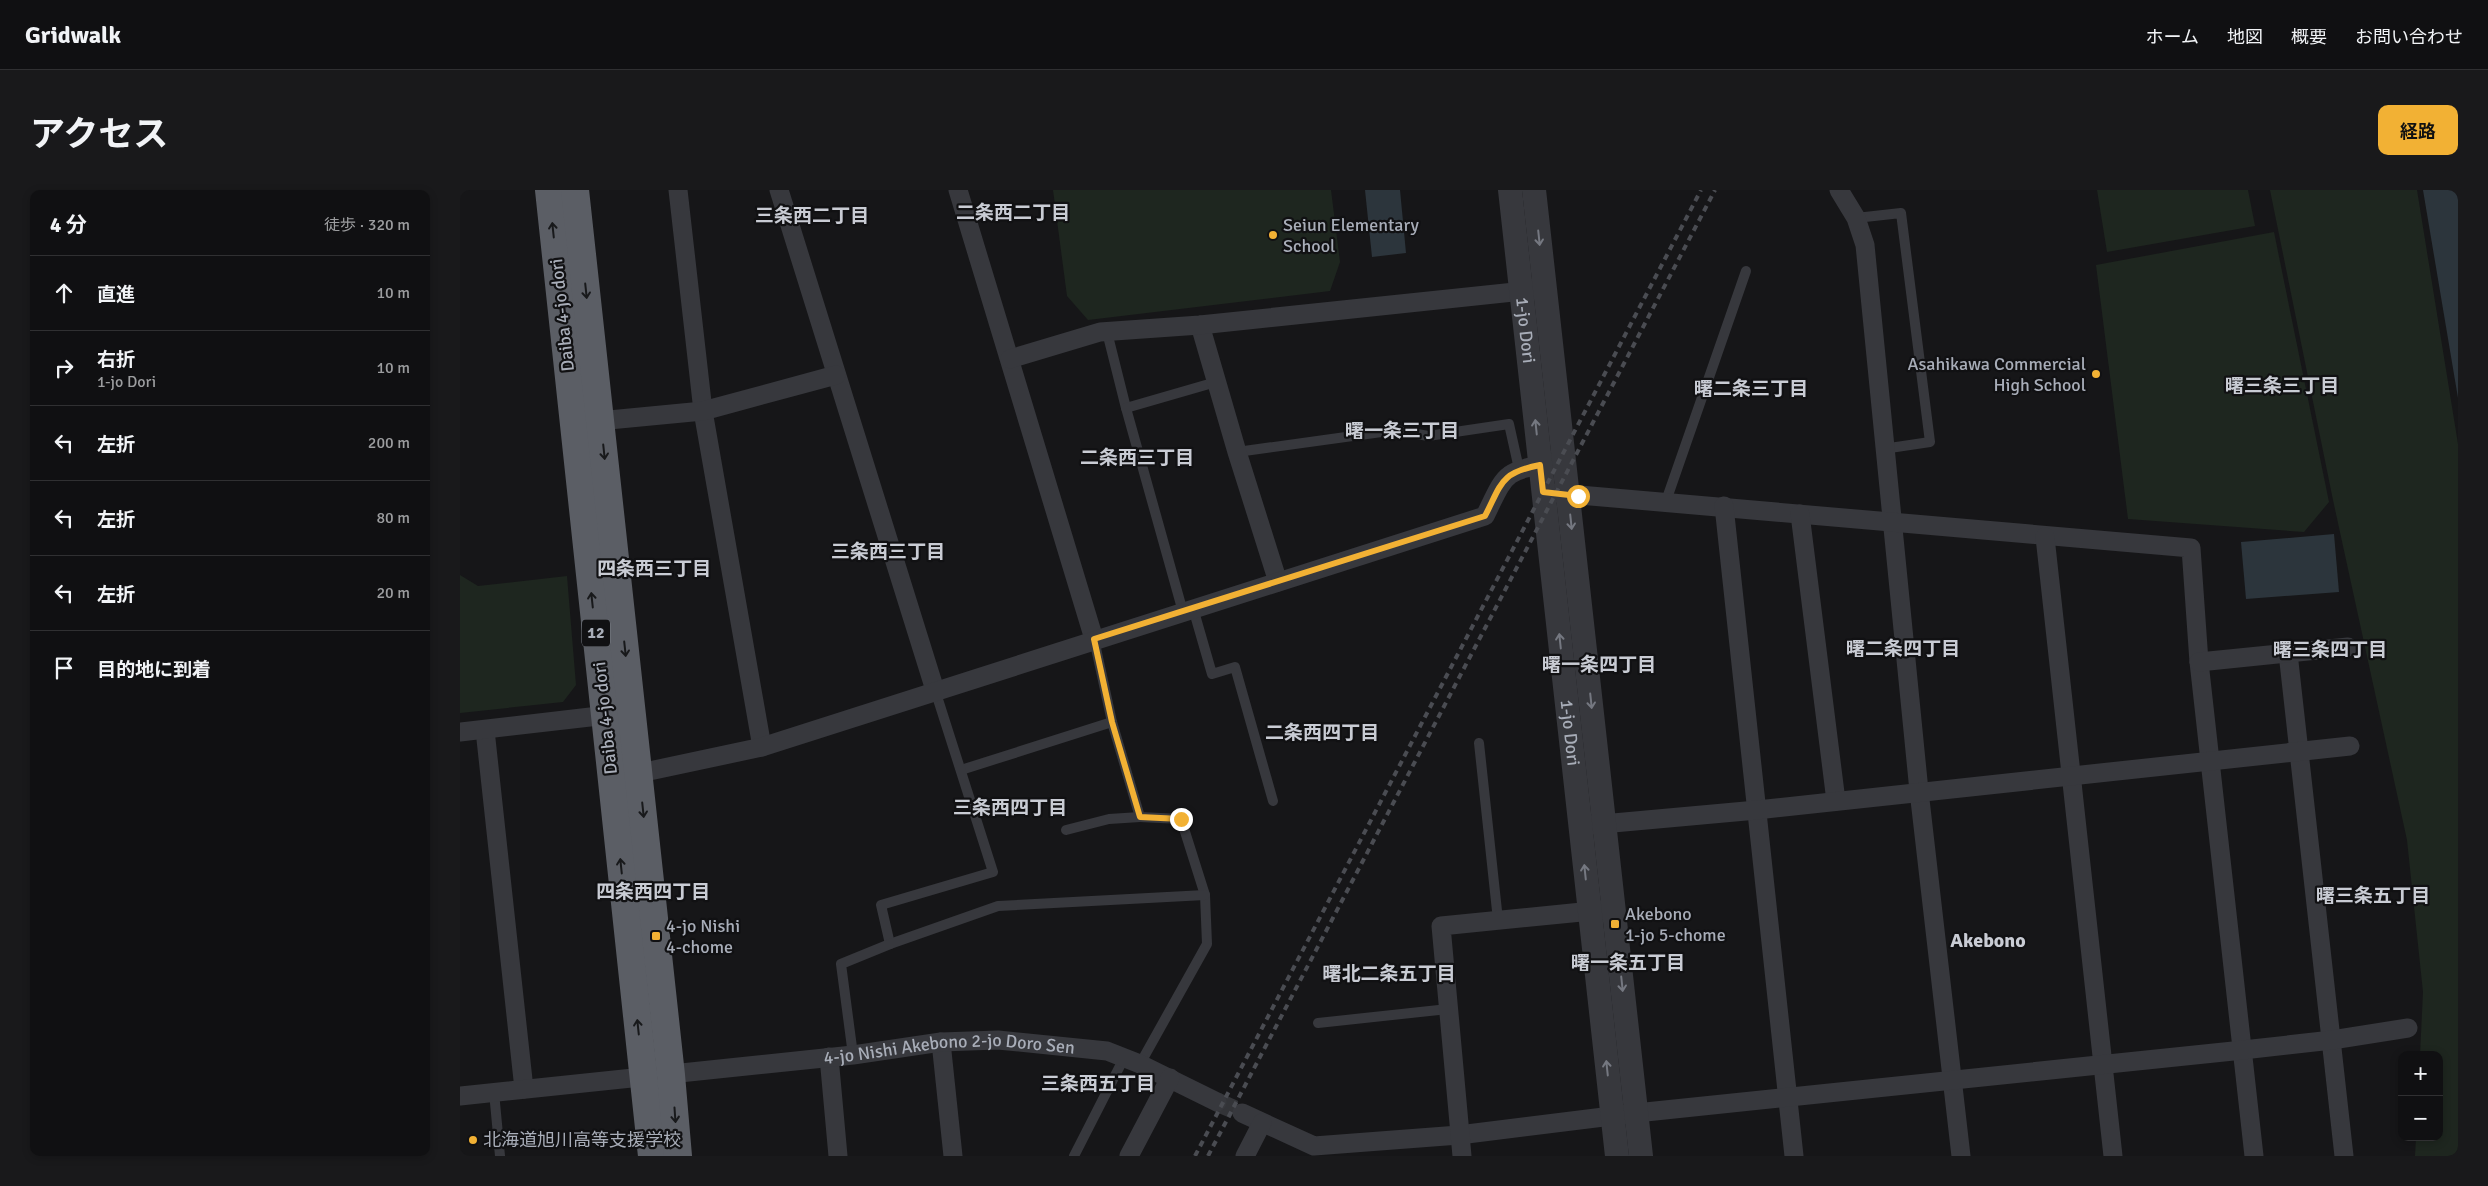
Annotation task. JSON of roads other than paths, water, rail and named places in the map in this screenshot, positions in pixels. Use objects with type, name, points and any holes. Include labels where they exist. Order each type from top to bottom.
[{"type":"highway","name":"Daiba 4-jo dori","points":[[548,190],[652,1156]]},
{"type":"highway","name":"Daiba 4-jo dori","points":[[575,190],[671,1075],[678,1156]]},
{"type":"street","points":[[678,190],[704,411],[762,747]]},
{"type":"street","points":[[779,190],[935,690]]},
{"type":"street","points":[[958,190],[1094,639]]},
{"type":"street","name":"1-jo Dori","points":[[1510,190],[1521,292],[1529,467],[1543,492],[1617,1156]]},
{"type":"street","name":"1-jo Dori","points":[[1534,190],[1641,1156]]},
{"type":"street","points":[[1839,190],[1856,218],[1865,245],[1883,449],[1919,792],[1962,1156]]},
{"type":"street","points":[[1010,359],[1107,332],[1521,292],[1545,288]]},
{"type":"street","points":[[1200,324],[1237,452],[1278,582]]},
{"type":"street","points":[[573,424],[704,411],[836,375]]},
{"type":"street","points":[[612,778],[639,775],[762,747],[1094,639],[1485,516],[1504,478],[1529,467],[1564,461]]},
{"type":"street","points":[[1543,492],[1724,506],[1891,524],[2191,548],[2199,662],[2212,762],[2254,1156]]},
{"type":"street","points":[[1724,506],[1794,1156]]},
{"type":"street","points":[[1800,514],[1836,801]]},
{"type":"street","points":[[2045,537],[2113,1156]]},
{"type":"street","points":[[2199,662],[2348,647]]},
{"type":"street","points":[[2288,652],[2344,1156]]},
{"type":"street","points":[[460,732],[632,712]]},
{"type":"street","points":[[485,730],[524,1089]]},
{"type":"street","points":[[1580,826],[1757,810],[2350,746]]},
{"type":"street","points":[[1462,1156],[1441,926],[1613,909]]},
{"type":"street","points":[[1242,1114],[1314,1151],[1636,1113],[2103,1066],[2332,1040],[2408,1028]]},
{"type":"street","name":"4-jo Nishi Akebono 2-jo Doro Sen","points":[[460,1096],[853,1055],[941,1042],[998,1040],[1107,1050],[1170,1078],[1217,1102]]},
{"type":"street","points":[[941,1042],[953,1156]]},
{"type":"street","points":[[829,1057],[838,1156]]},
{"type":"street","points":[[1130,1156],[1170,1078]]},
{"type":"street","points":[[1244,1156],[1262,1123]]},
{"type":"lane","points":[[1856,218],[1901,212],[1930,442],[1883,449]]},
{"type":"lane","points":[[1666,501],[1746,271]]},
{"type":"lane","points":[[1107,332],[1126,408],[1188,610],[1212,674],[1235,667],[1274,801]]},
{"type":"lane","points":[[1126,408],[1216,382]]},
{"type":"lane","points":[[1237,452],[1396,430],[1428,436],[1510,424],[1529,467]]},
{"type":"lane","points":[[1094,639],[1112,722],[1140,817]]},
{"type":"lane","points":[[890,944],[881,905],[993,872],[935,690]]},
{"type":"lane","points":[[961,770],[1112,722]]},
{"type":"lane","points":[[1479,743],[1498,920]]},
{"type":"lane","points":[[1066,830],[1109,819],[1140,817],[1181,819],[1205,895],[1207,944],[1074,1156]]},
{"type":"lane","points":[[853,1055],[841,964],[890,944],[998,906],[1205,895]]},
{"type":"lane","points":[[1318,1023],[1448,1009]]},
{"type":"lane","points":[[494,1092],[500,1156]]},
{"type":"tunnel","points":[[1217,1102],[1242,1113]]},
{"type":"railway","points":[[1195,1156],[1701,190]]},
{"type":"railway","points":[[1208,1156],[1715,190]]},
{"type":"place","name":"Seiun Elementary School","points":[[1273,235]]},
{"type":"place","name":"Asahikawa Commercial High School","points":[[2096,374]]},
{"type":"place","name":"Akebono 1-jo 5-chome","points":[[1615,924]]},
{"type":"place","name":"4-jo Nishi 4-chome","points":[[656,936]]},
{"type":"place","name":"北海道旭川高等支援学校","points":[[473,1140]]},
{"type":"district","name":"二条西二丁目","points":[[1013,213]]},
{"type":"district","name":"三条西二丁目","points":[[812,216]]},
{"type":"district","name":"曙三条三丁目","points":[[2282,386]]},
{"type":"district","name":"曙二条三丁目","points":[[1751,389]]},
{"type":"district","name":"曙一条三丁目","points":[[1402,431]]},
{"type":"district","name":"二条西三丁目","points":[[1137,458]]},
{"type":"district","name":"三条西三丁目","points":[[888,552]]},
{"type":"district","name":"四条西三丁目","points":[[654,569]]},
{"type":"district","name":"曙二条四丁目","points":[[1903,649]]},
{"type":"district","name":"曙三条四丁目","points":[[2330,650]]},
{"type":"district","name":"曙一条四丁目","points":[[1599,665]]},
{"type":"district","name":"二条西四丁目","points":[[1322,733]]},
{"type":"district","name":"三条西四丁目","points":[[1010,808]]},
{"type":"district","name":"四条西四丁目","points":[[653,892]]},
{"type":"district","name":"曙三条五丁目","points":[[2373,896]]},
{"type":"district","name":"Akebono","points":[[1988,940]]},
{"type":"district","name":"曙一条五丁目","points":[[1628,963]]},
{"type":"district","name":"曙北二条五丁目","points":[[1389,974]]},
{"type":"district","name":"三条西五丁目","points":[[1098,1084]]}]
